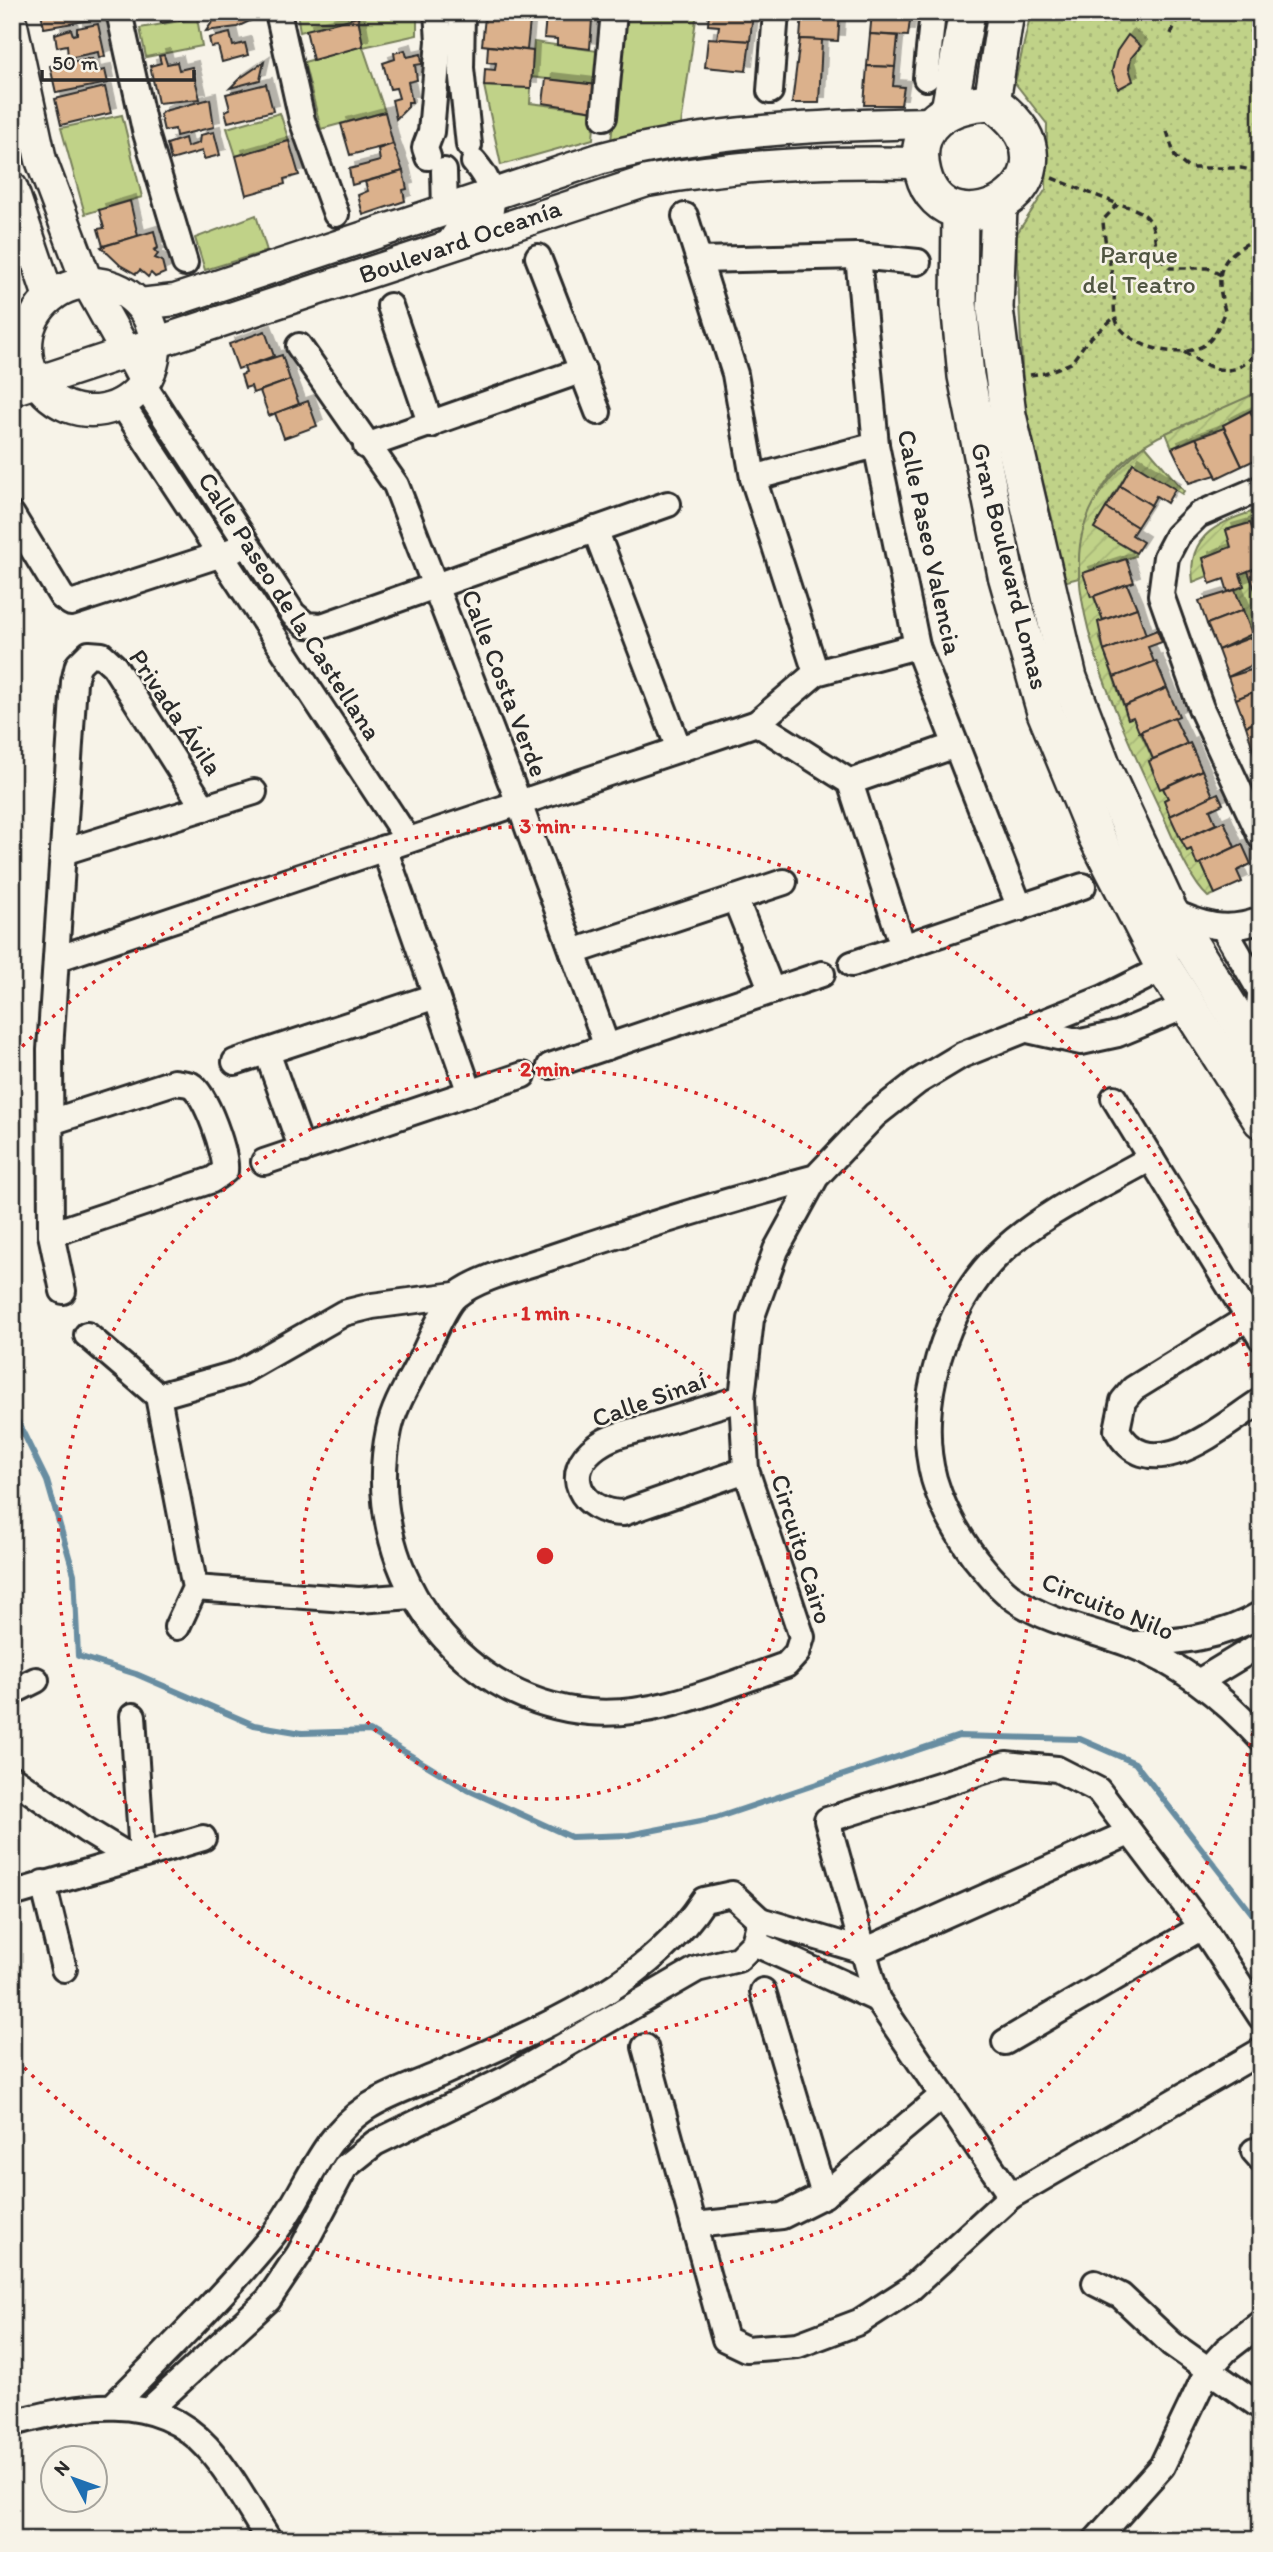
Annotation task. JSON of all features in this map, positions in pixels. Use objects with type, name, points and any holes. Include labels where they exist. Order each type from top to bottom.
[{"type":"main road","points":[[941,116],[967,12]]},
{"type":"main road","points":[[992,102],[1006,12]]},
{"type":"main road","points":[[992,102],[1021,127],[1028,144],[1028,169],[1014,197],[999,207],[986,211],[960,211],[933,193],[920,163],[925,135],[941,116],[963,104],[992,102]]},
{"type":"main road","name":"Gran Boulevard Lomas","points":[[999,207],[995,308],[1008,415],[1069,678],[1105,772],[1169,910],[1258,1053]]},
{"type":"main road","name":"Gran Boulevard Lomas","points":[[960,211],[959,303],[966,376],[1006,575],[1045,712],[1096,836],[1164,968],[1186,1006],[1258,1111]]},
{"type":"street","points":[[118,12],[145,130],[185,263]]},
{"type":"street","points":[[278,12],[302,120],[336,214]]},
{"type":"street","points":[[437,12],[437,163],[476,152]]},
{"type":"street","points":[[448,245],[458,229],[489,216],[461,68],[463,12]]},
{"type":"street","points":[[604,117],[614,12]]},
{"type":"street","points":[[770,91],[776,12]]},
{"type":"street","points":[[926,78],[933,12]]},
{"type":"street","points":[[12,25],[41,160],[87,282],[126,352]]},
{"type":"street","name":"Boulevard Oceanía","points":[[140,304],[175,300],[437,163],[476,152],[602,158],[654,144],[708,136],[941,116]]},
{"type":"street","name":"Boulevard Oceanía","points":[[24,386],[647,181],[718,168],[816,161],[920,163]]},
{"type":"street","points":[[12,188],[49,298]]},
{"type":"street","points":[[685,216],[734,374],[752,478],[816,673]]},
{"type":"street","points":[[699,260],[858,256],[918,262]]},
{"type":"street","name":"Calle Paseo Valencia","points":[[858,256],[877,445],[917,646],[1020,908]]},
{"type":"street","points":[[538,257],[598,412]]},
{"type":"street","points":[[87,282],[116,287],[140,304],[148,317],[156,343],[151,370],[132,394],[96,411],[70,408],[48,395],[24,386],[26,351],[21,336],[49,298],[73,284],[87,282]]},
{"type":"street","points":[[390,306],[431,425]]},
{"type":"street","name":"Calle Costa Verde","points":[[299,346],[366,446],[396,485],[519,803],[607,1047]]},
{"type":"street","name":"Calle Paseo de la Castellana","points":[[126,352],[132,394],[220,555],[408,840]]},
{"type":"street","points":[[366,446],[583,370]]},
{"type":"street","name":"Calle Paseo de la Castellana","points":[[132,394],[248,545],[293,614],[306,625],[322,625],[668,504]]},
{"type":"street","points":[[752,478],[877,445]]},
{"type":"street","points":[[1261,488],[1198,515],[1177,536],[1166,557],[1161,596],[1201,708],[1261,837]]},
{"type":"street","points":[[12,514],[62,597],[71,603],[248,545]]},
{"type":"street","points":[[595,529],[679,749]]},
{"type":"street","points":[[55,958],[757,723],[816,673],[917,646]]},
{"type":"street","name":"Privada Ávila","points":[[63,1291],[51,1234],[50,1050],[74,682],[78,665],[89,654],[102,655],[114,666],[204,808]]},
{"type":"street","points":[[757,723],[850,782],[903,947]]},
{"type":"street","points":[[850,782],[956,745]]},
{"type":"street","name":"Privada Ávila","points":[[63,852],[254,792]]},
{"type":"street","points":[[384,848],[470,1093]]},
{"type":"street","points":[[573,951],[783,882]]},
{"type":"street","points":[[852,964],[1083,886]]},
{"type":"street","points":[[735,898],[772,991]]},
{"type":"street","points":[[1169,910],[1205,926],[1224,929],[1261,920]]},
{"type":"street","points":[[1224,929],[1259,985],[1258,1053]]},
{"type":"street","name":"Circuito Cairo","points":[[816,1177],[585,1246],[493,1278],[455,1295],[402,1396],[389,1428],[384,1463],[384,1505],[392,1549],[412,1595],[439,1632],[477,1669],[509,1689],[534,1699],[589,1712],[635,1710],[684,1699],[786,1665],[797,1653],[802,1637],[746,1470],[742,1398],[751,1320],[761,1284],[776,1250],[816,1177],[875,1115],[917,1082],[961,1055],[1104,998],[1164,968]]},
{"type":"street","points":[[550,1066],[822,974]]},
{"type":"street","points":[[235,1062],[436,996]]},
{"type":"street","points":[[1028,1030],[1082,1042],[1118,1034],[1186,1006]]},
{"type":"street","points":[[267,1052],[302,1150]]},
{"type":"street","points":[[264,1162],[523,1074]]},
{"type":"street","points":[[51,1122],[174,1082],[191,1085],[201,1095],[226,1158],[225,1171],[212,1180],[51,1234]]},
{"type":"street","points":[[1114,1098],[1255,1328],[1133,1389],[1123,1401],[1117,1430],[1133,1451],[1147,1456],[1165,1457],[1180,1451],[1261,1401]]},
{"type":"street","name":"Circuito Nilo","points":[[1151,1158],[1032,1227],[998,1254],[972,1285],[952,1321],[938,1358],[930,1396],[934,1478],[949,1516],[991,1578],[1016,1600],[1079,1629],[1129,1644],[1200,1681],[1261,1739]]},
{"type":"street","points":[[158,1396],[239,1373],[344,1313],[372,1306],[455,1295]]},
{"type":"street","points":[[87,1335],[158,1396],[195,1588],[177,1627]]},
{"type":"street","name":"Calle Sinaí","points":[[742,1398],[609,1439],[583,1459],[579,1471],[579,1486],[584,1497],[593,1506],[608,1513],[623,1513],[746,1470]]},
{"type":"street","points":[[195,1588],[359,1600],[412,1595]]},
{"type":"street","points":[[1129,1644],[1198,1639],[1243,1625],[1261,1614]]},
{"type":"street","points":[[1198,1639],[1200,1681],[1261,1644]]},
{"type":"street","points":[[12,1692],[36,1679]]},
{"type":"street","points":[[133,1716],[137,1856]]},
{"type":"street","points":[[1010,2196],[877,1999],[827,1820],[1006,1764],[1057,1769],[1098,1790],[1202,1927],[1261,2017]]},
{"type":"street","points":[[12,1778],[86,1830],[137,1856]]},
{"type":"street","points":[[757,1932],[864,1951],[1129,1833]]},
{"type":"street","points":[[12,1894],[203,1838]]},
{"type":"street","points":[[43,1883],[64,1969]]},
{"type":"street","points":[[114,2405],[177,2341],[274,2233],[314,2164],[337,2133],[366,2108],[536,2029],[641,1969],[687,1927],[705,1900],[732,1894],[757,1932],[877,1999]]},
{"type":"street","points":[[1005,2042],[1202,1927]]},
{"type":"street","points":[[149,2410],[268,2300],[299,2254],[345,2167],[375,2143],[508,2078],[697,1969],[738,1959],[757,1932]]},
{"type":"street","points":[[763,1991],[824,2195]]},
{"type":"street","points":[[645,2047],[725,2339],[746,2348],[798,2345],[859,2322],[911,2289],[1010,2196],[1261,2051]]},
{"type":"street","points":[[495,2048],[508,2078]]},
{"type":"street","points":[[694,2225],[782,2216],[824,2195],[942,2096]]},
{"type":"street","points":[[1094,2283],[1121,2296],[1172,2344],[1261,2407]]},
{"type":"street","points":[[1096,2540],[1162,2466],[1208,2370],[1226,2350],[1261,2323]]},
{"type":"street","points":[[177,2341],[198,2365]]},
{"type":"street","points":[[12,2423],[73,2407],[114,2405],[149,2410],[181,2424],[206,2446],[269,2540]]},
{"type":"path","points":[[1171,34],[1180,12]]},
{"type":"path","points":[[1167,131],[1175,157],[1188,169],[1241,169],[1261,172]]},
{"type":"path","points":[[1028,169],[1118,204],[1140,209],[1155,227],[1156,254],[1170,268],[1208,268],[1220,275]]},
{"type":"path","points":[[1118,204],[1103,220],[1104,247],[1114,287],[1115,317],[1119,328],[1158,352],[1184,352],[1209,341],[1225,311],[1218,284],[1223,263],[1242,245],[1261,236]]},
{"type":"path","points":[[1004,377],[1045,373],[1071,363],[1087,341],[1115,317]]},
{"type":"path","points":[[1184,352],[1214,370],[1234,371],[1251,360],[1261,346]]},
{"type":"green space","points":[[297,12],[417,12],[417,35],[363,47],[385,112],[321,129],[304,62],[363,46],[358,18],[300,32]]},
{"type":"green space","points":[[625,12],[697,12],[681,126],[611,141]]},
{"type":"green space","name":"Parque del Teatro","points":[[1031,12],[1261,12],[1261,391],[1229,409],[1150,441],[1131,455],[1102,489],[1092,509],[1085,530],[1079,578],[1063,582],[1053,522],[1024,409],[1016,235],[1046,189],[1047,124],[1015,83]]},
{"type":"green space","points":[[197,18],[202,46],[146,57],[140,28]]},
{"type":"green space","points":[[534,42],[598,51],[597,85],[531,77]]},
{"type":"green space","points":[[484,86],[531,88],[530,103],[595,111],[593,139],[501,165]]},
{"type":"green space","points":[[280,113],[289,141],[236,156],[227,128]]},
{"type":"green space","points":[[122,115],[142,197],[85,214],[61,128]]},
{"type":"green space","points":[[256,215],[267,251],[205,270],[195,238]]},
{"type":"green space","points":[[1261,391],[1261,405],[1223,425],[1224,428],[1214,433],[1212,430],[1172,448],[1166,433]]},
{"type":"green space","points":[[1145,445],[1184,491],[1182,494],[1133,463],[1094,528],[1135,553],[1135,556],[1084,573],[1103,620],[1098,622],[1103,634],[1099,636],[1128,719],[1133,717],[1153,759],[1149,762],[1160,788],[1163,788],[1168,798],[1164,800],[1187,851],[1191,849],[1197,864],[1201,863],[1215,894],[1208,897],[1183,860],[1105,684],[1084,611],[1079,576],[1080,545],[1088,515],[1112,477]]},
{"type":"green space","points":[[1261,509],[1261,543],[1258,543],[1250,523],[1226,530],[1231,547],[1203,558],[1208,576],[1193,582],[1192,565],[1201,541],[1220,524]]},
{"type":"green space","points":[[1248,571],[1261,605],[1261,660],[1252,638],[1239,639],[1252,634],[1235,590],[1244,586],[1240,574]]},
{"type":"building","points":[[41,12],[90,12],[91,20],[44,28]]},
{"type":"building","points":[[154,12],[192,12],[192,18],[161,23],[160,16],[155,16]]},
{"type":"building","points":[[219,12],[258,12],[258,17],[237,27],[206,31],[213,21],[220,20]]},
{"type":"building","points":[[485,12],[530,12],[530,21],[485,17]]},
{"type":"building","points":[[556,12],[592,12],[592,19],[555,16]]},
{"type":"building","points":[[709,12],[753,12],[750,41],[717,39],[719,26],[708,25]]},
{"type":"building","points":[[802,12],[840,12],[838,41],[800,39]]},
{"type":"building","points":[[872,12],[911,12],[908,36],[870,34]]},
{"type":"building","points":[[546,16],[592,19],[590,49],[557,45],[557,39],[544,38]]},
{"type":"building","points":[[358,17],[363,46],[313,60],[306,30]]},
{"type":"building","points":[[485,17],[530,21],[527,50],[482,45]]},
{"type":"building","points":[[98,24],[105,56],[99,58],[98,52],[68,58],[67,45],[57,47],[55,34],[71,29],[73,35],[77,34],[77,28]]},
{"type":"building","points":[[230,33],[233,46],[245,43],[248,55],[222,62],[218,46],[211,47],[209,38]]},
{"type":"building","points":[[870,34],[898,36],[895,67],[867,66]]},
{"type":"building","points":[[1128,35],[1141,46],[1131,58],[1129,68],[1133,81],[1118,89],[1112,71],[1117,51]]},
{"type":"building","points":[[708,38],[750,41],[746,71],[705,67]]},
{"type":"building","points":[[800,39],[822,40],[819,103],[792,103]]},
{"type":"building","points":[[488,46],[533,51],[531,88],[484,86],[485,69],[495,70],[496,63],[487,62]]},
{"type":"building","points":[[405,50],[407,57],[421,54],[422,64],[415,65],[417,80],[408,82],[412,102],[408,102],[408,107],[396,119],[392,100],[399,98],[396,88],[390,89],[383,63],[395,59],[394,53]]},
{"type":"building","points":[[164,55],[167,64],[177,62],[179,70],[192,67],[200,99],[158,103],[150,66],[161,63],[159,56]]},
{"type":"building","points":[[92,58],[94,72],[105,70],[108,83],[56,93],[50,66]]},
{"type":"building","points":[[264,62],[260,80],[230,88],[239,79]]},
{"type":"building","points":[[867,66],[895,67],[893,86],[904,87],[901,105],[864,105]]},
{"type":"building","points":[[546,79],[597,85],[595,111],[543,103]]},
{"type":"building","points":[[266,84],[273,111],[228,122],[225,111],[230,109],[226,94]]},
{"type":"building","points":[[105,87],[111,113],[61,125],[55,99]]},
{"type":"building","points":[[210,99],[214,127],[176,136],[175,129],[164,131],[160,114],[164,111]]},
{"type":"building","points":[[385,112],[393,144],[350,155],[341,124]]},
{"type":"building","points":[[214,132],[220,155],[204,159],[202,151],[171,160],[167,144],[185,138],[187,147],[199,143],[200,135]]},
{"type":"building","points":[[289,141],[299,175],[284,179],[285,184],[246,195],[236,156]]},
{"type":"building","points":[[393,144],[403,171],[352,185],[349,169],[380,161],[378,149]]},
{"type":"building","points":[[403,171],[407,189],[403,190],[405,201],[363,215],[358,195],[368,191],[365,182]]},
{"type":"building","points":[[130,201],[138,236],[103,246],[98,229],[104,228],[99,210]]},
{"type":"building","points":[[154,231],[158,248],[154,250],[158,254],[155,258],[162,261],[165,273],[155,277],[151,273],[148,277],[140,270],[136,274],[120,265],[101,247]]},
{"type":"building","points":[[265,331],[274,356],[238,369],[229,344]]},
{"type":"building","points":[[282,355],[290,380],[253,393],[251,386],[245,388],[241,375],[246,373],[244,367]]},
{"type":"building","points":[[290,380],[299,404],[269,416],[260,391]]},
{"type":"building","points":[[308,401],[317,426],[284,438],[275,413]]},
{"type":"building","points":[[1261,405],[1261,433],[1250,411]]},
{"type":"building","points":[[1250,411],[1261,433],[1261,457],[1242,466],[1223,425]]},
{"type":"building","points":[[1224,428],[1242,466],[1217,478],[1196,438]]},
{"type":"building","points":[[1196,438],[1216,475],[1189,483],[1172,448]]},
{"type":"building","points":[[1133,463],[1175,489],[1167,503],[1156,496],[1151,505],[1120,486]]},
{"type":"building","points":[[1120,486],[1151,505],[1137,527],[1106,508]]},
{"type":"building","points":[[1106,508],[1137,527],[1132,535],[1143,542],[1136,553],[1094,528]]},
{"type":"building","points":[[1250,523],[1258,543],[1261,543],[1261,566],[1240,574],[1244,586],[1228,592],[1224,579],[1210,584],[1203,558],[1231,547],[1226,530]]},
{"type":"building","points":[[1126,559],[1134,582],[1091,597],[1083,573]]},
{"type":"building","points":[[1261,566],[1261,594],[1257,595],[1248,571]]},
{"type":"building","points":[[1127,584],[1137,608],[1103,620],[1094,596]]},
{"type":"building","points":[[1235,590],[1243,610],[1207,624],[1199,601]]},
{"type":"building","points":[[1137,608],[1146,635],[1104,651],[1098,622]]},
{"type":"building","points":[[1243,610],[1252,634],[1218,650],[1207,624]]},
{"type":"building","points":[[1157,630],[1162,642],[1148,647],[1154,662],[1114,677],[1104,651]]},
{"type":"building","points":[[1252,637],[1261,661],[1228,677],[1218,650]]},
{"type":"building","points":[[1156,661],[1167,688],[1124,706],[1114,677]]},
{"type":"building","points":[[1261,667],[1261,689],[1236,699],[1228,677]]},
{"type":"building","points":[[1167,688],[1179,716],[1139,732],[1133,717],[1128,719],[1124,706]]},
{"type":"building","points":[[1261,689],[1261,721],[1246,726],[1236,699]]},
{"type":"building","points":[[1174,717],[1187,744],[1153,759],[1141,731]]},
{"type":"building","points":[[1261,721],[1261,750],[1254,753],[1246,726]]},
{"type":"building","points":[[1190,743],[1202,770],[1160,789],[1149,761]]},
{"type":"building","points":[[1202,770],[1213,796],[1170,816],[1164,800],[1168,798],[1163,788]]},
{"type":"building","points":[[1218,793],[1223,804],[1210,810],[1216,824],[1181,840],[1170,816]]},
{"type":"building","points":[[1224,821],[1235,847],[1197,865],[1191,849],[1187,851],[1181,840]]},
{"type":"building","points":[[1242,844],[1251,864],[1237,871],[1242,882],[1215,894],[1201,863]]},
{"type":"waterway","points":[[12,1410],[47,1481],[74,1574],[78,1656],[136,1674],[254,1725],[302,1733],[370,1731],[468,1790],[571,1837],[629,1835],[716,1818],[959,1736],[1080,1739],[1135,1763],[1261,1925]]}]
